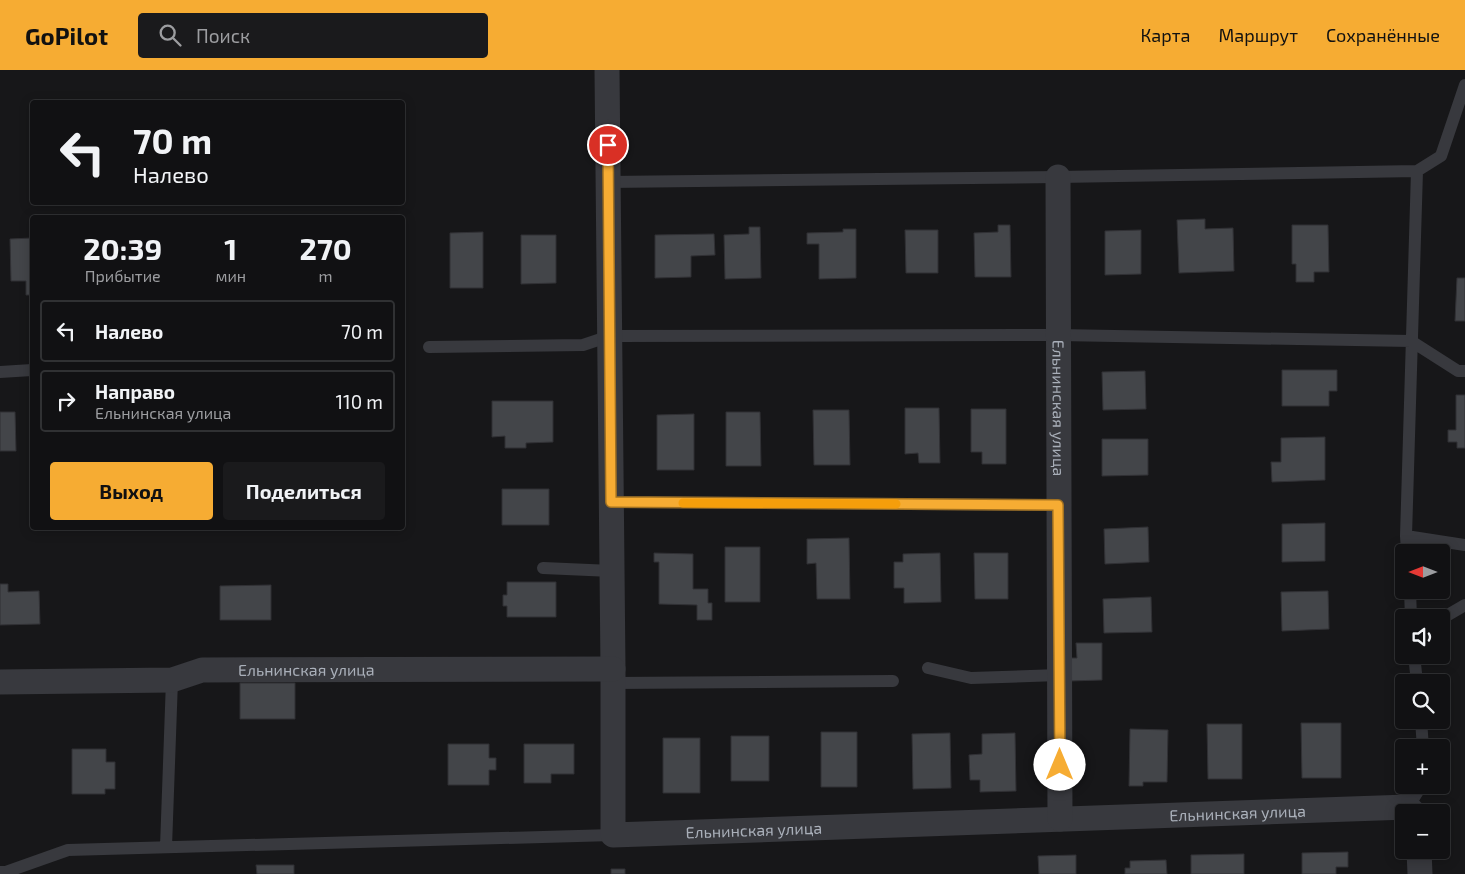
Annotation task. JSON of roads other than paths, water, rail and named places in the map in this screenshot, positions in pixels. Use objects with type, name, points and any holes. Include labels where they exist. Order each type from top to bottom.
[{"type":"street","points":[[607,70],[613,834]]},
{"type":"street","name":"Ельнинская улица","points":[[1058,177],[1060,819]]},
{"type":"street","name":"Ельнинская улица","points":[[0,682],[172,680],[202,670],[613,676]]},
{"type":"street","name":"Ельнинская улица","points":[[613,834],[1060,819],[1395,810]]},
{"type":"street","points":[[1419,859],[1420,874]]},
{"type":"lane","points":[[608,182],[1417,171],[1440,156],[1465,86]]},
{"type":"lane","points":[[1406,544],[1417,171]]},
{"type":"lane","points":[[429,347],[583,345],[610,336],[1058,335],[1411,341],[1458,371],[1465,371]]},
{"type":"lane","points":[[0,372],[30,370]]},
{"type":"lane","points":[[611,502],[1058,505]]},
{"type":"lane","points":[[1406,536],[1465,545]]},
{"type":"lane","points":[[543,568],[612,571]]},
{"type":"lane","points":[[1450,614],[1465,605]]},
{"type":"lane","points":[[928,668],[971,678],[1059,675]]},
{"type":"lane","points":[[613,676],[893,681]]},
{"type":"lane","points":[[166,847],[172,680]]},
{"type":"lane","points":[[0,872],[6,872],[68,850],[613,834]]}]
